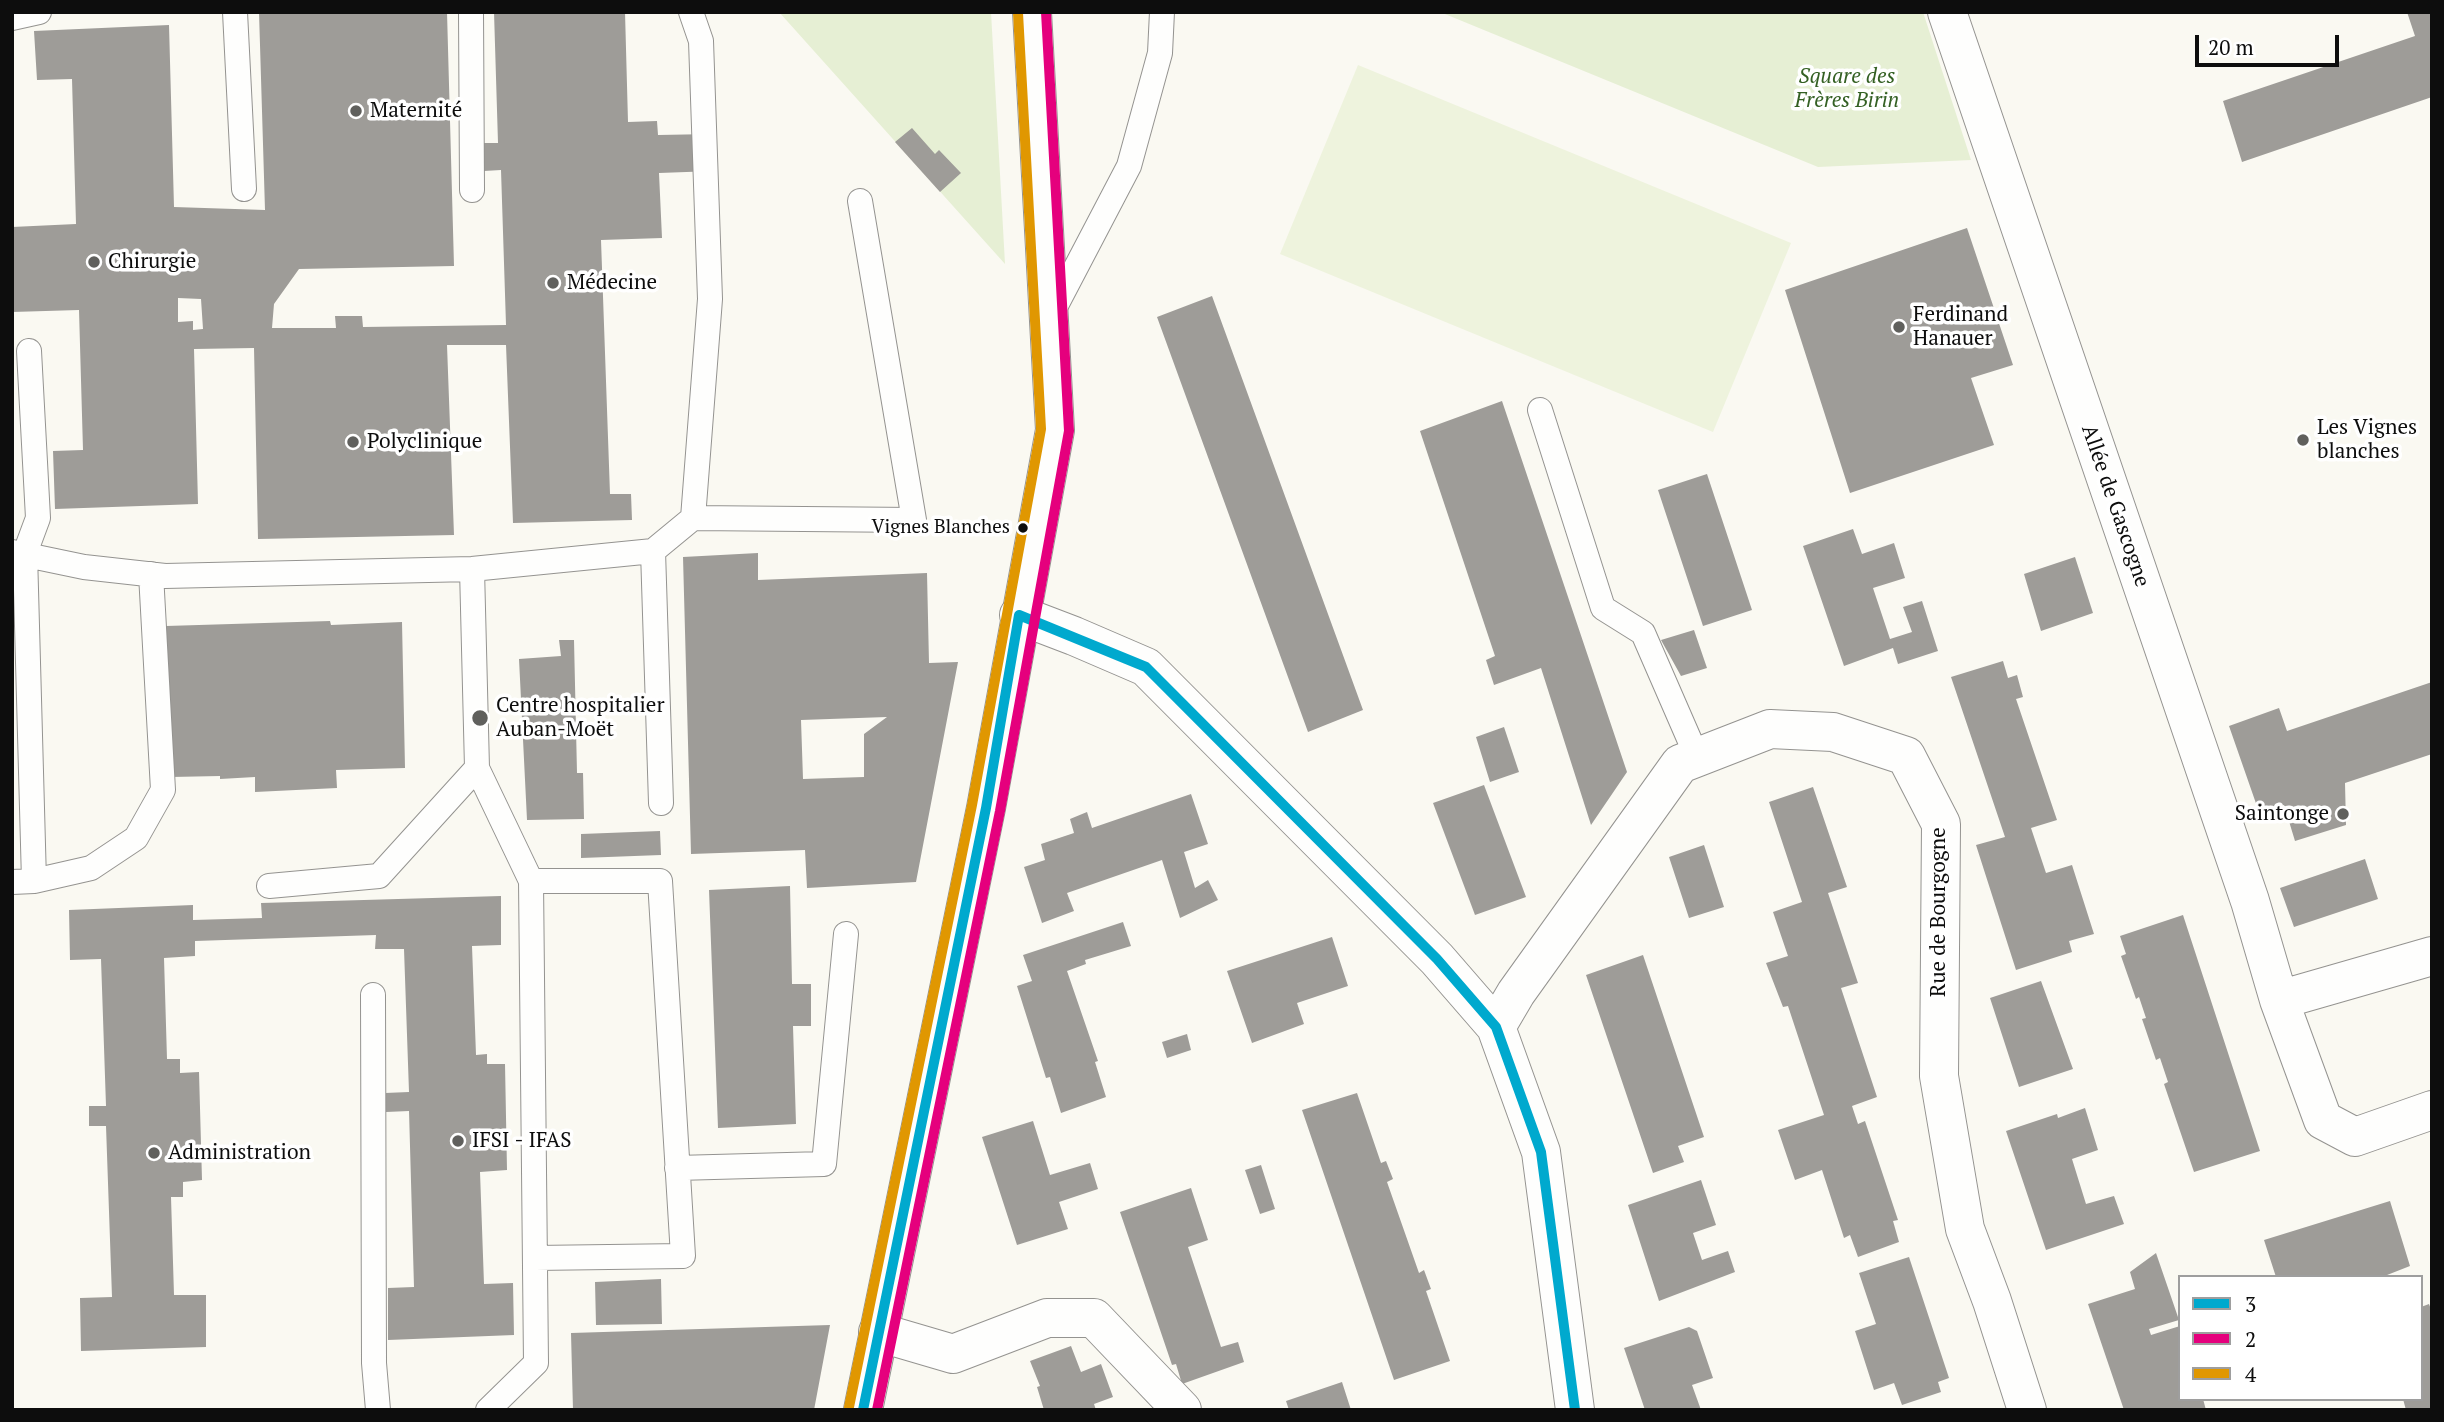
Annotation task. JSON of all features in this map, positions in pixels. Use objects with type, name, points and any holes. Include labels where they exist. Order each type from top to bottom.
[{"type":"street","points":[[863,1410],[986,808],[1019,615],[1055,430],[1032,12]]},
{"type":"street","name":"Allée de Gascogne","points":[[1947,12],[2250,901],[2279,1000],[2323,1120],[2355,1137],[2432,1110]]},
{"type":"street","points":[[1019,615],[1146,667],[1437,959],[1496,1027],[1541,1152],[1575,1410]]},
{"type":"street","name":"Rue de Bourgogne","points":[[1496,1027],[1516,993],[1680,764],[1770,729],[1833,732],[1906,757],[1941,824],[1938,1076],[1965,1229],[1992,1301],[2027,1410]]},
{"type":"street","points":[[2279,1000],[2432,956]]},
{"type":"street","points":[[878,1332],[953,1354],[1047,1318],[1094,1318],[1182,1410]]},
{"type":"lane","points":[[12,19],[39,12]]},
{"type":"lane","points":[[235,12],[244,189]]},
{"type":"lane","points":[[471,12],[472,190]]},
{"type":"lane","points":[[691,12],[701,41],[710,299],[694,519]]},
{"type":"lane","points":[[1049,319],[1129,166],[1160,53],[1162,12]]},
{"type":"lane","points":[[19,552],[84,567],[151,575],[472,569],[653,551],[694,519],[914,520],[860,201]]},
{"type":"lane","points":[[29,351],[38,518],[19,552],[23,881],[91,869],[136,838],[163,790],[151,575]]},
{"type":"lane","points":[[1540,410],[1603,608],[1643,633],[1697,757]]},
{"type":"lane","points":[[653,551],[661,803]]},
{"type":"lane","points":[[472,569],[477,768],[531,881],[536,1363],[488,1410]]},
{"type":"lane","points":[[269,886],[379,876],[477,768]]},
{"type":"lane","points":[[531,881],[660,881],[683,1255],[535,1258]]},
{"type":"lane","points":[[677,1168],[824,1164],[846,934]]},
{"type":"lane","points":[[373,995],[374,1363],[378,1410]]},
{"type":"green space","points":[[779,12],[991,12],[1005,264]]},
{"type":"green space","name":"Square des Frères Birin","points":[[1440,12],[1923,12],[1971,160],[1818,167]]},
{"type":"green space","points":[[1358,65],[1791,243],[1713,432],[1280,254]]},
{"type":"building","points":[[259,12],[447,12],[454,266],[299,269],[274,304],[272,328],[336,328],[335,316],[362,316],[363,327],[506,325],[501,170],[484,171],[483,143],[498,143],[494,12],[625,12],[628,122],[657,121],[658,135],[712,134],[714,171],[659,173],[662,238],[601,240],[610,494],[631,494],[632,520],[513,523],[506,345],[447,345],[454,535],[258,539],[254,348],[194,349],[198,504],[55,509],[53,451],[83,450],[79,310],[12,312],[12,227],[76,224],[72,79],[37,80],[34,31],[169,25],[174,207],[265,210]],"holes":[[[178,298],[201,299],[203,329],[193,330],[193,321],[178,322]]]},
{"type":"building","points":[[2407,12],[2432,12],[2432,97],[2242,162],[2223,101],[2415,36]]},
{"type":"building","points":[[912,128],[935,154],[939,150],[961,173],[940,192],[895,142]]},
{"type":"building","name":"Ferdinand Hanauer","points":[[1967,228],[2013,365],[1971,378],[1994,445],[1850,493],[1785,290]]},
{"type":"building","points":[[1212,296],[1363,710],[1308,732],[1157,317]]},
{"type":"building","points":[[1502,401],[1627,772],[1591,825],[1541,668],[1494,685],[1486,660],[1495,656],[1420,431]]},
{"type":"building","points":[[1707,474],[1752,610],[1703,626],[1658,490]]},
{"type":"building","points":[[1853,529],[1862,554],[1894,543],[1905,578],[1873,588],[1890,639],[1912,632],[1903,607],[1922,601],[1938,651],[1898,664],[1893,648],[1844,666],[1803,546]]},
{"type":"building","points":[[758,553],[758,580],[927,573],[929,663],[958,662],[916,882],[807,888],[805,850],[691,854],[683,557]],"holes":[[[887,717],[864,734],[864,777],[803,779],[801,720]]]},
{"type":"building","points":[[2075,557],[2093,613],[2041,631],[2024,574]]},
{"type":"building","points":[[330,621],[331,625],[402,622],[405,768],[336,770],[337,788],[255,792],[255,777],[171,777],[166,626]]},
{"type":"building","points":[[1694,630],[1707,668],[1681,676],[1661,640]]},
{"type":"building","points":[[559,640],[574,640],[577,773],[583,773],[584,819],[527,820],[519,659],[561,656]]},
{"type":"building","points":[[2003,661],[2008,678],[2017,675],[2023,697],[2016,699],[2057,820],[2031,828],[2046,873],[2072,865],[2094,934],[2069,941],[2072,952],[2016,970],[1976,845],[2005,837],[1951,677]]},
{"type":"building","points":[[2432,682],[2432,754],[2345,783],[2346,825],[2295,841],[2284,805],[2259,812],[2229,726],[2279,708],[2287,731]]},
{"type":"building","points":[[1504,727],[1519,772],[1490,782],[1476,737]]},
{"type":"building","points":[[1484,785],[1526,897],[1475,915],[1433,803]]},
{"type":"building","points":[[1813,787],[1847,887],[1828,893],[1858,983],[1841,988],[1877,1097],[1852,1106],[1858,1124],[1865,1121],[1898,1220],[1893,1221],[1899,1242],[1858,1257],[1850,1235],[1844,1238],[1822,1170],[1795,1180],[1778,1130],[1824,1115],[1788,1006],[1783,1007],[1766,963],[1788,956],[1773,912],[1802,902],[1769,802]]},
{"type":"building","points":[[1191,794],[1208,844],[1184,852],[1195,888],[1208,880],[1218,900],[1180,918],[1162,860],[1067,893],[1074,911],[1042,923],[1024,867],[1045,860],[1041,844],[1074,833],[1070,819],[1087,812],[1092,828]]},
{"type":"building","points":[[660,831],[661,855],[581,858],[581,834]]},
{"type":"building","points":[[1704,845],[1724,907],[1689,918],[1669,857]]},
{"type":"building","points":[[2365,859],[2378,899],[2294,927],[2280,888]]},
{"type":"building","points":[[790,886],[792,984],[811,984],[811,1026],[793,1026],[796,1124],[718,1128],[709,890]]},
{"type":"building","points":[[501,896],[501,945],[472,946],[476,1055],[487,1054],[487,1064],[505,1064],[507,1170],[480,1172],[484,1284],[513,1283],[514,1335],[388,1340],[388,1288],[414,1287],[409,1111],[386,1112],[385,1093],[409,1092],[404,949],[375,949],[376,935],[195,941],[195,956],[164,958],[167,1059],[180,1059],[180,1073],[199,1072],[202,1180],[183,1182],[183,1197],[171,1197],[174,1295],[206,1295],[206,1347],[81,1351],[80,1298],[112,1297],[106,1126],[89,1126],[89,1106],[106,1106],[101,959],[70,960],[69,910],[193,905],[193,920],[262,918],[261,903]]},
{"type":"building","points":[[2183,915],[2260,1151],[2194,1172],[2164,1084],[2168,1082],[2160,1058],[2156,1060],[2142,1019],[2146,1018],[2139,997],[2136,999],[2121,956],[2126,954],[2120,936]]},
{"type":"building","points":[[1123,922],[1131,946],[1085,960],[1086,964],[1067,971],[1098,1061],[1095,1062],[1106,1097],[1061,1113],[1050,1077],[1046,1078],[1017,986],[1032,981],[1023,955]]},
{"type":"building","points":[[1332,937],[1348,986],[1297,1003],[1304,1024],[1252,1043],[1227,971]]},
{"type":"building","points":[[1643,955],[1704,1137],[1678,1146],[1684,1162],[1653,1173],[1586,975]]},
{"type":"building","points":[[2041,981],[2073,1069],[2019,1087],[1990,998]]},
{"type":"building","points":[[1187,1034],[1191,1050],[1167,1058],[1162,1042]]},
{"type":"building","points":[[1357,1093],[1381,1163],[1386,1161],[1393,1179],[1387,1182],[1419,1273],[1424,1270],[1431,1289],[1426,1291],[1450,1361],[1394,1380],[1302,1110]]},
{"type":"building","points":[[2085,1108],[2098,1150],[2072,1159],[2086,1204],[2114,1196],[2124,1224],[2046,1250],[2006,1131]]},
{"type":"building","points":[[1033,1121],[1050,1175],[1090,1163],[1098,1189],[1059,1202],[1068,1229],[1017,1245],[982,1137]]},
{"type":"building","points":[[1261,1165],[1275,1209],[1260,1214],[1245,1170]]},
{"type":"building","points":[[1701,1180],[1716,1225],[1693,1233],[1702,1260],[1728,1251],[1735,1272],[1659,1301],[1628,1205]]},
{"type":"building","points":[[1191,1188],[1208,1240],[1188,1247],[1221,1347],[1238,1342],[1244,1362],[1182,1384],[1176,1364],[1172,1365],[1120,1212]]},
{"type":"building","points":[[2390,1201],[2410,1266],[2387,1275],[2275,1275],[2264,1240]]},
{"type":"building","points":[[2156,1253],[2178,1320],[2149,1329],[2151,1335],[2178,1327],[2178,1401],[2204,1401],[2206,1410],[2124,1410],[2088,1304],[2135,1289],[2130,1272]]},
{"type":"building","points":[[1909,1257],[1949,1378],[1938,1382],[1941,1392],[1902,1405],[1894,1383],[1874,1390],[1855,1331],[1876,1324],[1859,1273]]},
{"type":"building","points":[[661,1279],[662,1324],[596,1325],[595,1282]]},
{"type":"building","points":[[2429,1304],[2432,1312],[2432,1410],[2406,1410],[2404,1401],[2423,1401],[2423,1306]]},
{"type":"building","points":[[830,1325],[814,1410],[573,1410],[571,1333]]},
{"type":"building","points":[[1689,1327],[1697,1331],[1713,1378],[1692,1385],[1701,1410],[1645,1410],[1624,1348]]},
{"type":"building","points":[[1071,1346],[1081,1372],[1101,1364],[1113,1397],[1094,1404],[1096,1410],[1044,1410],[1037,1387],[1040,1386],[1030,1361]]},
{"type":"building","points":[[1342,1382],[1351,1410],[1289,1410],[1286,1401]]},
{"type":"transit line","name":"2","points":[[877,1410],[1000,811],[1069,431],[1046,12]]},
{"type":"transit line","name":"4","points":[[849,1407],[972,805],[1041,429],[1018,13]]},
{"type":"transit line","name":"3","points":[[863,1410],[986,808],[1019,615],[1146,667],[1437,959],[1496,1027],[1541,1152],[1575,1410]]},
{"type":"place","name":"Maternité","points":[[356,111]]},
{"type":"place","name":"Chirurgie","points":[[94,262]]},
{"type":"place","name":"Médecine","points":[[553,283]]},
{"type":"place","name":"Ferdinand Hanauer","points":[[1899,327]]},
{"type":"place","name":"Les Vignes blanches","points":[[2303,440]]},
{"type":"place","name":"Polyclinique","points":[[353,442]]},
{"type":"place","name":"Vignes Blanches","points":[[1023,528]]},
{"type":"place","name":"Centre hospitalier Auban-Moët","points":[[480,718]]},
{"type":"place","name":"Saintonge","points":[[2343,814]]},
{"type":"place","name":"IFSI - IFAS","points":[[458,1141]]},
{"type":"place","name":"Administration","points":[[154,1153]]}]
